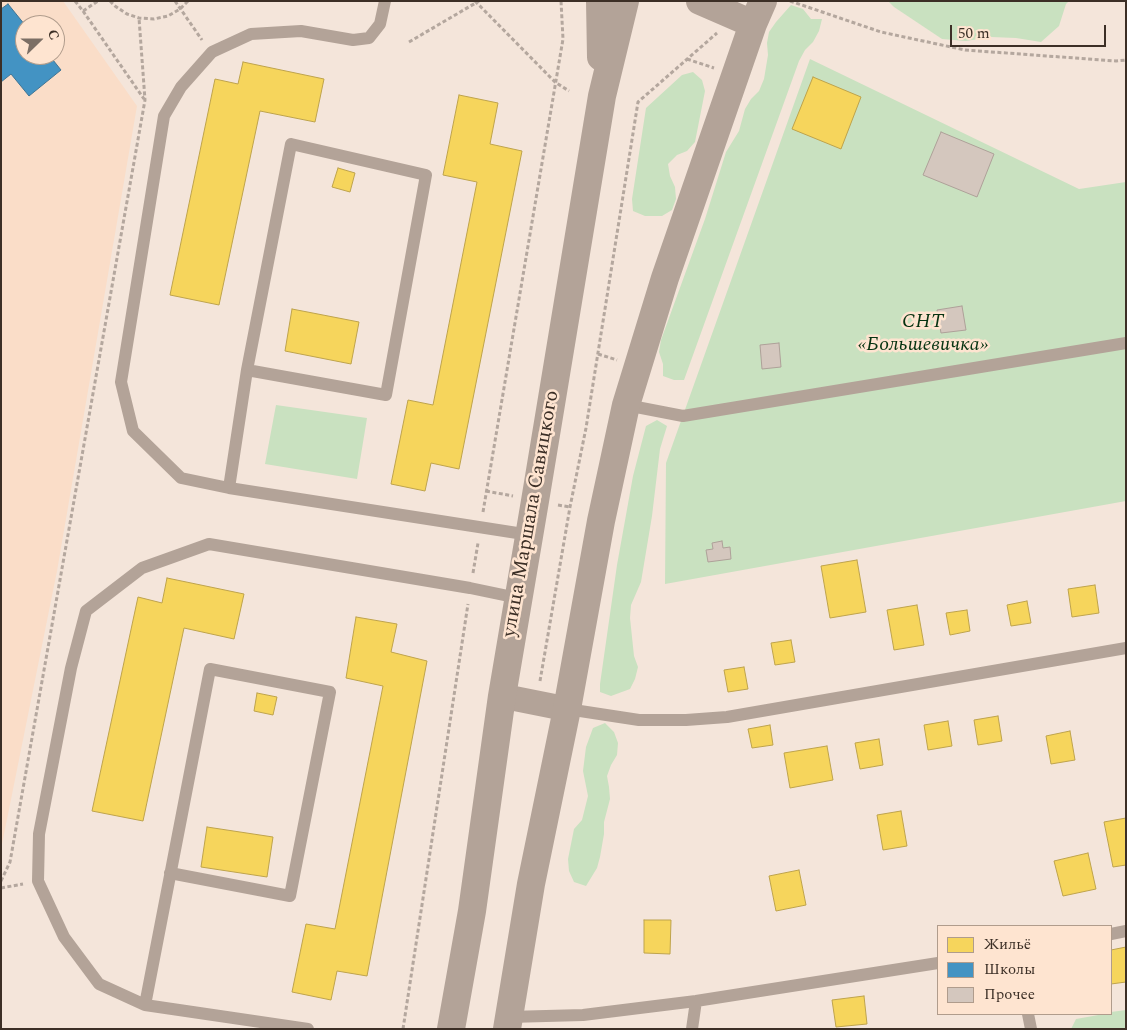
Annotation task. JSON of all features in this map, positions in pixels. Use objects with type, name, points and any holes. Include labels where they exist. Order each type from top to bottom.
[{"type":"street","points":[[600,1],[602,96]]},
{"type":"street","name":"улица Маршала Савицкого","points":[[451,1029],[472,911],[502,696],[602,96],[624,1]]},
{"type":"street","points":[[508,1023],[531,884],[567,709],[601,521],[626,405],[664,278],[750,14],[700,1]]},
{"type":"street","points":[[502,696],[567,709]]},
{"type":"lane","points":[[385,1],[380,24],[370,38],[353,40],[300,31],[250,34],[212,52],[181,87],[164,116],[122,382],[133,431],[181,478],[229,488],[530,535]]},
{"type":"lane","points":[[229,488],[247,370],[291,144],[426,175],[386,395],[247,370]]},
{"type":"lane","points":[[626,405],[683,416],[1126,343]]},
{"type":"lane","points":[[308,1029],[145,1005],[99,984],[64,937],[38,881],[39,834],[71,668],[86,611],[142,568],[209,544],[470,588],[518,598]]},
{"type":"lane","points":[[567,709],[640,720],[717,718],[1126,648]]},
{"type":"lane","points":[[145,1005],[170,873],[210,669],[330,692],[290,896],[170,873]]},
{"type":"lane","points":[[1112,934],[1126,931]]},
{"type":"lane","points":[[508,1023],[696,1001],[937,963]]},
{"type":"lane","points":[[692,1029],[696,1001]]},
{"type":"lane","points":[[1028,1015],[1031,1029]]},
{"type":"path","points":[[75,1],[145,100]]},
{"type":"path","points":[[83,12],[98,1]]},
{"type":"path","points":[[110,1],[126,14],[154,19],[168,16],[180,9],[188,1]]},
{"type":"path","points":[[176,1],[212,52]]},
{"type":"path","points":[[790,1],[881,32],[965,50],[1126,60]]},
{"type":"path","points":[[409,42],[477,2],[555,82],[569,91]]},
{"type":"path","points":[[536,703],[570,507],[591,400],[638,102],[687,59],[750,14]]},
{"type":"path","points":[[1,881],[10,862],[145,100],[140,18]]},
{"type":"path","points":[[1,888],[38,881]]},
{"type":"shaded area","points":[[1,1],[63,1],[137,106],[57,571],[1,849]]},
{"type":"green space","points":[[888,1],[1069,1],[1066,4],[1059,26],[1041,42],[991,37],[966,41],[942,39]]},
{"type":"green space","points":[[791,5],[803,9],[811,19],[822,19],[819,31],[799,61],[684,380],[674,380],[663,376],[663,364],[659,352],[661,340],[705,219],[726,152],[739,131],[745,109],[759,91],[764,79],[769,32]]},
{"type":"green space","name":"СНТ «Большевичка»","points":[[810,59],[1079,189],[1126,182],[1126,501],[665,584],[666,463]]},
{"type":"green space","points":[[693,72],[702,80],[705,91],[695,142],[687,151],[677,155],[668,164],[670,176],[675,187],[676,199],[672,210],[662,216],[645,216],[633,211],[632,199],[646,108],[682,75]]},
{"type":"green space","points":[[276,405],[367,418],[357,479],[265,464]]},
{"type":"green space","points":[[657,420],[667,426],[660,449],[652,516],[641,582],[631,605],[630,618],[634,656],[638,667],[630,689],[611,696],[600,692],[600,684],[617,565],[633,476],[646,426]]},
{"type":"green space","points":[[605,723],[614,732],[618,743],[617,755],[607,776],[610,799],[604,822],[600,857],[597,868],[586,886],[574,882],[569,871],[568,859],[574,829],[582,820],[588,796],[583,771],[586,747],[593,728]]},
{"type":"green space","points":[[1126,1010],[1126,1029],[1071,1029],[1076,1019],[1098,1015],[1112,1015],[1112,1012]]},
{"type":"building: Жильё","points":[[243,62],[324,79],[315,122],[260,111],[219,305],[170,295],[215,79],[238,84]]},
{"type":"building: Жильё","points":[[813,77],[861,97],[841,149],[792,129]]},
{"type":"building: Жильё","points":[[459,95],[498,103],[490,144],[522,151],[459,469],[431,463],[425,491],[391,484],[408,400],[433,405],[477,182],[443,175]]},
{"type":"building: Жильё","points":[[338,168],[355,173],[350,192],[332,187]]},
{"type":"building: Жильё","points":[[292,309],[359,322],[351,364],[285,351]]},
{"type":"building: Жильё","points":[[857,560],[866,612],[830,618],[821,566]]},
{"type":"building: Жильё","points":[[167,578],[244,594],[234,639],[184,628],[143,821],[92,811],[138,597],[162,603]]},
{"type":"building: Жильё","points":[[1095,585],[1099,613],[1072,617],[1068,589]]},
{"type":"building: Жильё","points":[[1027,601],[1031,623],[1011,626],[1007,605]]},
{"type":"building: Жильё","points":[[917,605],[924,645],[894,650],[887,610]]},
{"type":"building: Жильё","points":[[967,610],[970,631],[950,635],[946,613]]},
{"type":"building: Жильё","points":[[356,617],[397,624],[391,652],[427,661],[367,976],[337,971],[331,1000],[292,992],[306,924],[335,929],[383,686],[346,678]]},
{"type":"building: Жильё","points":[[791,640],[795,662],[775,665],[771,643]]},
{"type":"building: Жильё","points":[[744,667],[748,689],[728,692],[724,670]]},
{"type":"building: Жильё","points":[[257,693],[277,697],[273,715],[254,711]]},
{"type":"building: Жильё","points":[[998,716],[1002,741],[978,745],[974,720]]},
{"type":"building: Жильё","points":[[948,721],[952,746],[928,750],[924,725]]},
{"type":"building: Жильё","points":[[770,725],[773,745],[752,748],[748,729]]},
{"type":"building: Жильё","points":[[1070,731],[1075,760],[1051,764],[1046,736]]},
{"type":"building: Жильё","points":[[879,739],[883,765],[860,769],[855,743]]},
{"type":"building: Жильё","points":[[827,746],[833,780],[790,788],[784,753]]},
{"type":"building: Жильё","points":[[901,811],[907,846],[883,850],[877,815]]},
{"type":"building: Жильё","points":[[1126,818],[1126,865],[1113,867],[1104,822]]},
{"type":"building: Жильё","points":[[207,827],[273,837],[267,877],[201,867]]},
{"type":"building: Жильё","points":[[1088,853],[1096,889],[1063,896],[1054,861]]},
{"type":"building: Жильё","points":[[799,870],[806,905],[776,911],[769,876]]},
{"type":"building: Жильё","points":[[644,920],[671,920],[670,954],[644,953]]},
{"type":"building: Жильё","points":[[1126,947],[1126,982],[1112,984],[1112,950]]},
{"type":"building: Жильё","points":[[864,996],[867,1024],[836,1027],[832,1000]]},
{"type":"building: Школы","points":[[8,4],[17,15],[15,15],[15,65],[57,65],[61,70],[29,96],[11,74],[1,82],[1,9]]},
{"type":"building: Прочее","points":[[941,132],[994,154],[977,197],[923,175]]},
{"type":"building: Прочее","points":[[962,306],[966,330],[941,333],[937,310]]},
{"type":"building: Прочее","points":[[779,343],[781,367],[762,369],[760,345]]},
{"type":"building: Прочее","points":[[722,541],[723,548],[730,547],[731,559],[708,562],[706,550],[713,549],[712,543]]}]
